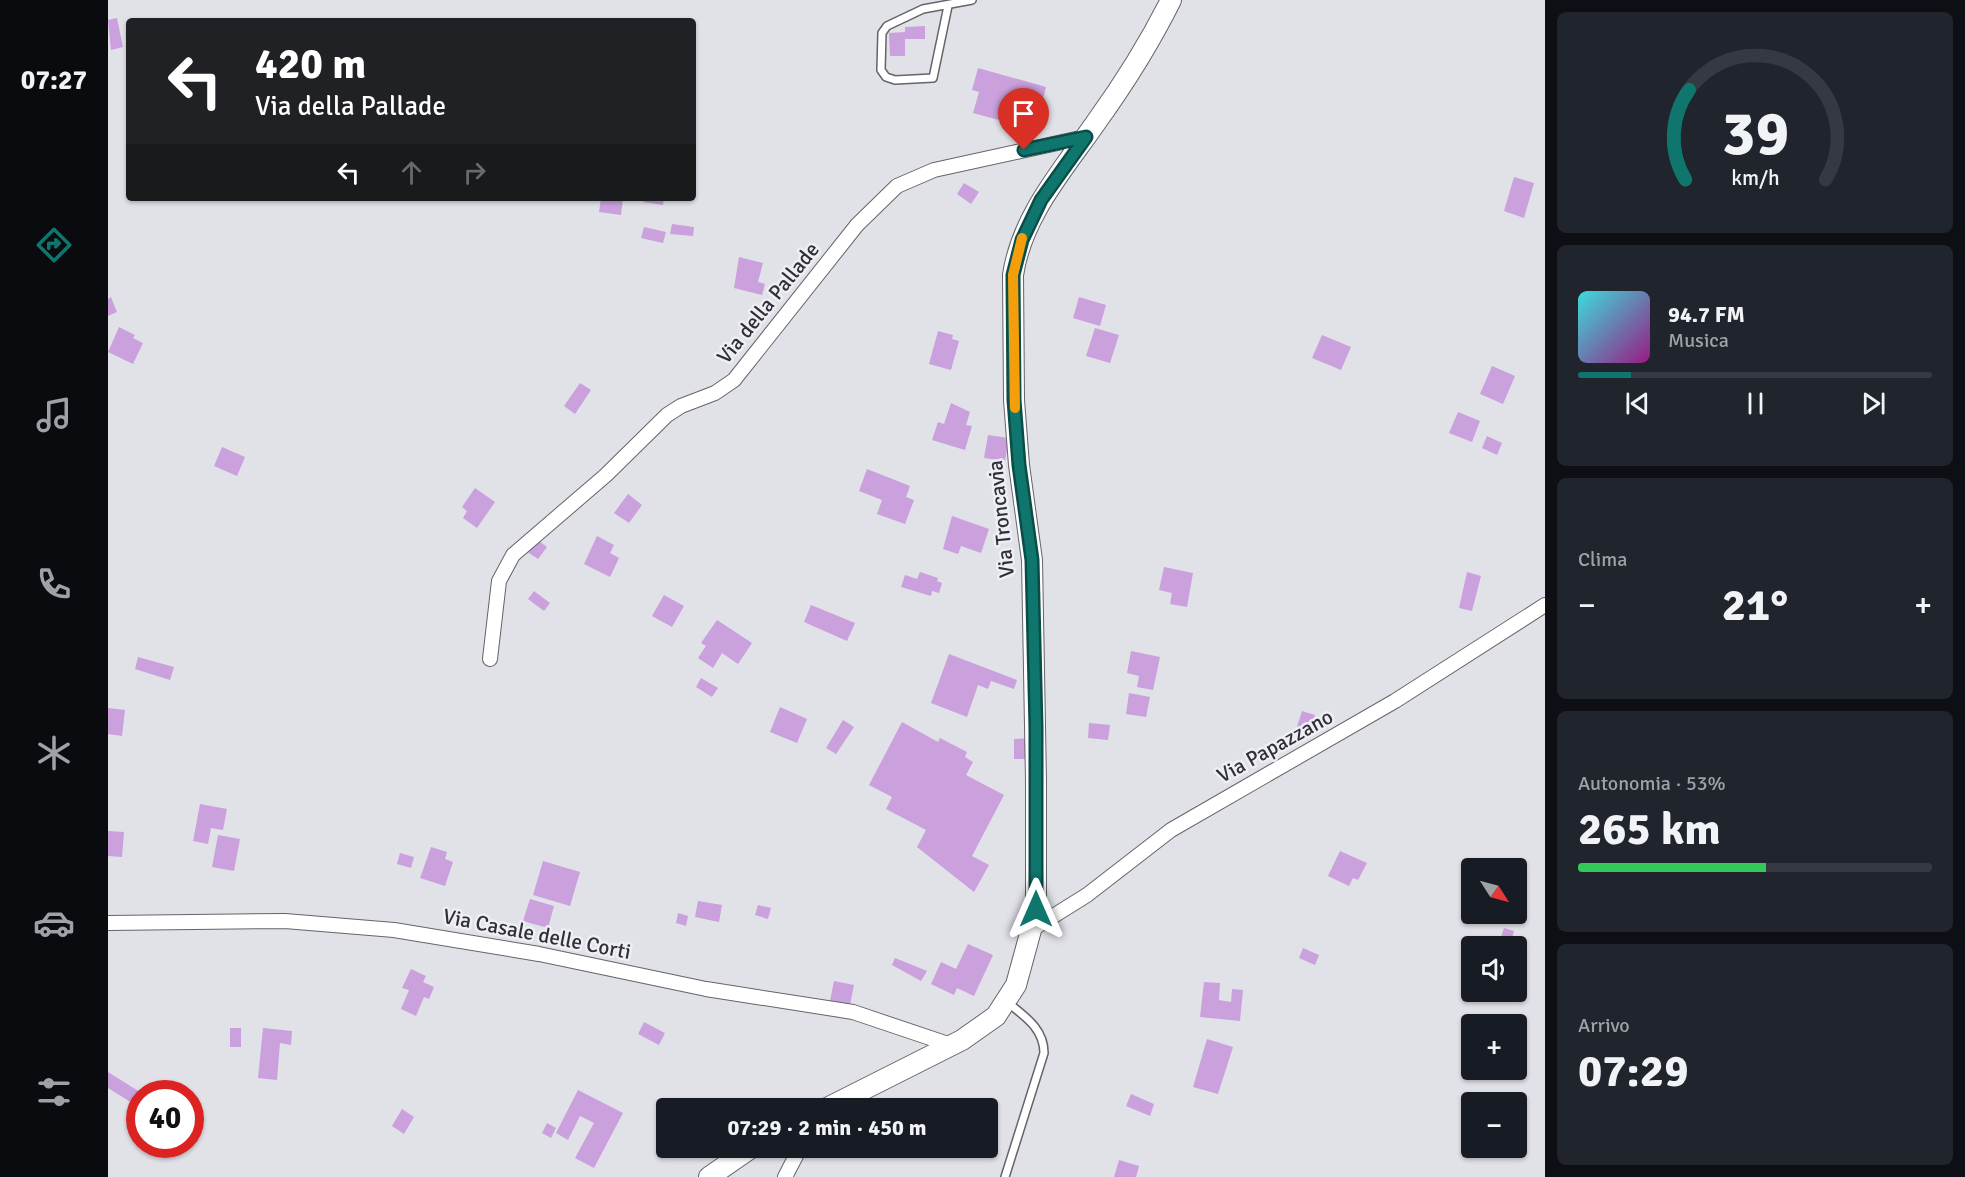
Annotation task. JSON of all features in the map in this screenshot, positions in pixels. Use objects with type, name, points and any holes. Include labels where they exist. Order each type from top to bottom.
[{"type":"street","name":"Via Troncavia","points":[[847,1098],[962,1040],[996,1016],[1007,1002],[1016,984],[1036,909],[1036,793],[1032,560],[1019,465],[1014,400],[1013,275],[1022,240],[1041,200],[1136,62],[1171,0]]},
{"type":"street","name":"Via della Pallade","points":[[490,660],[499,581],[513,555],[606,475],[667,415],[681,406],[715,393],[735,380],[857,225],[885,196],[906,181],[934,170],[1086,137]]},
{"type":"street","name":"Via Papazzano","points":[[1031,930],[1087,896],[1150,845],[1181,824],[1395,701],[1545,605]]},
{"type":"street","name":"Via Casale delle Corti","points":[[108,923],[308,922],[405,932],[549,956],[706,989],[854,1012],[951,1045]]},
{"type":"street","points":[[709,1177],[737,1158]]},
{"type":"street","points":[[785,1177],[795,1158]]},
{"type":"lane","points":[[948,6],[933,78],[894,80],[886,77],[881,70],[884,30],[923,9],[972,0]]},
{"type":"lane","points":[[1005,1177],[1044,1053],[1043,1041],[1037,1027],[1007,1002]]},
{"type":"building","points":[[117,18],[123,47],[111,50],[108,20]]},
{"type":"building","points":[[925,26],[925,39],[905,39],[905,56],[890,56],[889,33],[905,32],[905,27]]},
{"type":"building","points":[[978,68],[1046,87],[1035,130],[973,113],[979,92],[972,90]]},
{"type":"building","points":[[1514,177],[1534,183],[1524,218],[1504,211]]},
{"type":"building","points":[[964,183],[979,192],[971,204],[957,194]]},
{"type":"building","points":[[601,201],[623,201],[621,215],[599,212]]},
{"type":"building","points":[[643,201],[664,201],[663,205]]},
{"type":"building","points":[[672,224],[694,227],[693,236],[670,234]]},
{"type":"building","points":[[644,227],[666,232],[663,243],[641,238]]},
{"type":"building","points":[[739,257],[763,263],[758,282],[765,284],[762,295],[734,288]]},
{"type":"building","points":[[111,297],[117,312],[108,316],[108,299]]},
{"type":"building","points":[[1079,297],[1106,305],[1100,326],[1073,318]]},
{"type":"building","points":[[119,327],[135,335],[133,338],[143,343],[133,364],[108,352]]},
{"type":"building","points":[[1095,328],[1119,335],[1110,363],[1086,356]]},
{"type":"building","points":[[938,331],[953,335],[952,339],[959,341],[951,370],[929,364]]},
{"type":"building","points":[[1322,335],[1351,347],[1341,370],[1312,358]]},
{"type":"building","points":[[1492,366],[1515,376],[1503,404],[1480,394]]},
{"type":"building","points":[[580,383],[591,390],[575,414],[564,406]]},
{"type":"building","points":[[951,403],[970,412],[966,425],[972,426],[965,450],[932,440],[938,422],[944,424]]},
{"type":"building","points":[[1458,412],[1480,421],[1472,442],[1449,433]]},
{"type":"building","points":[[988,435],[1009,438],[1005,461],[984,458]]},
{"type":"building","points":[[1487,436],[1502,443],[1497,455],[1482,448]]},
{"type":"building","points":[[222,447],[245,457],[237,476],[214,466]]},
{"type":"building","points":[[867,469],[910,486],[906,497],[914,500],[905,524],[877,514],[882,500],[859,491]]},
{"type":"building","points":[[475,488],[495,502],[477,528],[463,518],[467,511],[462,507]]},
{"type":"building","points":[[628,494],[642,505],[629,523],[614,513]]},
{"type":"building","points":[[952,516],[989,529],[981,553],[961,546],[958,554],[943,549]]},
{"type":"building","points":[[597,536],[614,545],[610,553],[619,558],[610,577],[584,564]]},
{"type":"building","points":[[535,538],[547,547],[538,559],[526,551]]},
{"type":"building","points":[[1164,567],[1193,573],[1187,607],[1170,604],[1172,593],[1159,590]]},
{"type":"building","points":[[920,572],[938,578],[937,581],[942,583],[939,593],[932,591],[931,596],[901,587],[905,575],[917,579]]},
{"type":"building","points":[[1467,572],[1481,576],[1472,611],[1459,608]]},
{"type":"building","points":[[534,591],[550,603],[544,611],[528,599]]},
{"type":"building","points":[[664,595],[684,606],[672,627],[652,616]]},
{"type":"building","points":[[811,605],[855,623],[847,641],[804,622]]},
{"type":"building","points":[[717,620],[752,643],[738,664],[722,653],[713,668],[698,658],[706,646],[701,643]]},
{"type":"building","points":[[1131,651],[1160,657],[1153,690],[1137,687],[1139,676],[1127,673]]},
{"type":"building","points":[[949,654],[1017,680],[1014,689],[991,681],[988,689],[978,685],[967,717],[931,703]]},
{"type":"building","points":[[138,657],[174,667],[170,680],[135,669]]},
{"type":"building","points":[[701,678],[718,688],[712,697],[696,687]]},
{"type":"building","points":[[1129,693],[1150,697],[1146,717],[1126,714]]},
{"type":"building","points":[[780,707],[807,719],[797,743],[770,732]]},
{"type":"building","points":[[108,708],[125,710],[122,736],[108,734]]},
{"type":"building","points":[[1302,711],[1315,715],[1309,734],[1296,730]]},
{"type":"building","points":[[843,720],[854,727],[836,754],[826,748]]},
{"type":"building","points":[[902,722],[938,742],[940,738],[967,752],[965,757],[973,762],[966,775],[1004,795],[972,856],[989,865],[974,892],[917,847],[926,830],[886,809],[892,797],[869,785]]},
{"type":"building","points":[[1089,723],[1110,725],[1108,740],[1088,738]]},
{"type":"building","points":[[1030,738],[1031,759],[1014,759],[1014,739]]},
{"type":"building","points":[[200,804],[227,809],[223,830],[211,828],[208,844],[193,841]]},
{"type":"building","points":[[108,831],[124,832],[122,857],[108,856]]},
{"type":"building","points":[[218,835],[240,839],[234,871],[212,867]]},
{"type":"building","points":[[431,847],[447,852],[445,859],[453,862],[445,886],[420,878]]},
{"type":"building","points":[[1340,851],[1367,863],[1358,880],[1353,878],[1349,886],[1328,876]]},
{"type":"building","points":[[400,853],[414,857],[411,868],[397,864]]},
{"type":"building","points":[[543,861],[580,872],[570,906],[533,895]]},
{"type":"building","points":[[530,899],[554,906],[548,928],[523,921]]},
{"type":"building","points":[[698,901],[722,905],[719,922],[695,917]]},
{"type":"building","points":[[758,905],[771,908],[768,919],[755,915]]},
{"type":"building","points":[[678,913],[688,916],[686,926],[676,923]]},
{"type":"building","points":[[1504,928],[1514,931],[1513,936],[1501,936]]},
{"type":"building","points":[[968,944],[993,955],[974,996],[957,988],[954,995],[931,984],[941,962],[956,969]]},
{"type":"building","points":[[1303,948],[1319,955],[1315,965],[1299,958]]},
{"type":"building","points":[[895,958],[927,971],[921,981],[892,965]]},
{"type":"building","points":[[411,969],[426,976],[423,982],[434,987],[429,999],[424,997],[416,1016],[401,1009],[409,990],[402,988]]},
{"type":"building","points":[[834,981],[854,985],[850,1005],[830,1001]]},
{"type":"building","points":[[1204,982],[1220,983],[1219,1000],[1231,1002],[1232,989],[1243,990],[1240,1021],[1200,1017]]},
{"type":"building","points":[[644,1022],[665,1033],[659,1045],[638,1034]]},
{"type":"building","points":[[230,1028],[241,1028],[241,1047],[230,1047]]},
{"type":"building","points":[[263,1028],[292,1031],[291,1045],[280,1043],[277,1080],[258,1078]]},
{"type":"building","points":[[1207,1039],[1233,1047],[1218,1094],[1193,1087]]},
{"type":"building","points":[[108,1072],[126,1083],[126,1099],[108,1088]]},
{"type":"building","points":[[578,1090],[623,1113],[594,1168],[575,1158],[594,1123],[580,1116],[568,1140],[556,1133]]},
{"type":"building","points":[[1131,1094],[1154,1104],[1150,1116],[1126,1106]]},
{"type":"building","points":[[402,1109],[414,1117],[404,1134],[392,1126]]},
{"type":"building","points":[[547,1123],[556,1128],[551,1138],[542,1133]]},
{"type":"building","points":[[1119,1160],[1139,1166],[1136,1177],[1114,1177]]},
{"type":"slow traffic","points":[[1015,408],[1016,338],[1013,275],[1022,238]]},
{"type":"route","points":[[1024,150],[1086,137],[1041,200],[1016,256],[1013,275],[1016,338],[1014,400],[1019,465],[1032,560],[1036,728],[1036,909]]}]
